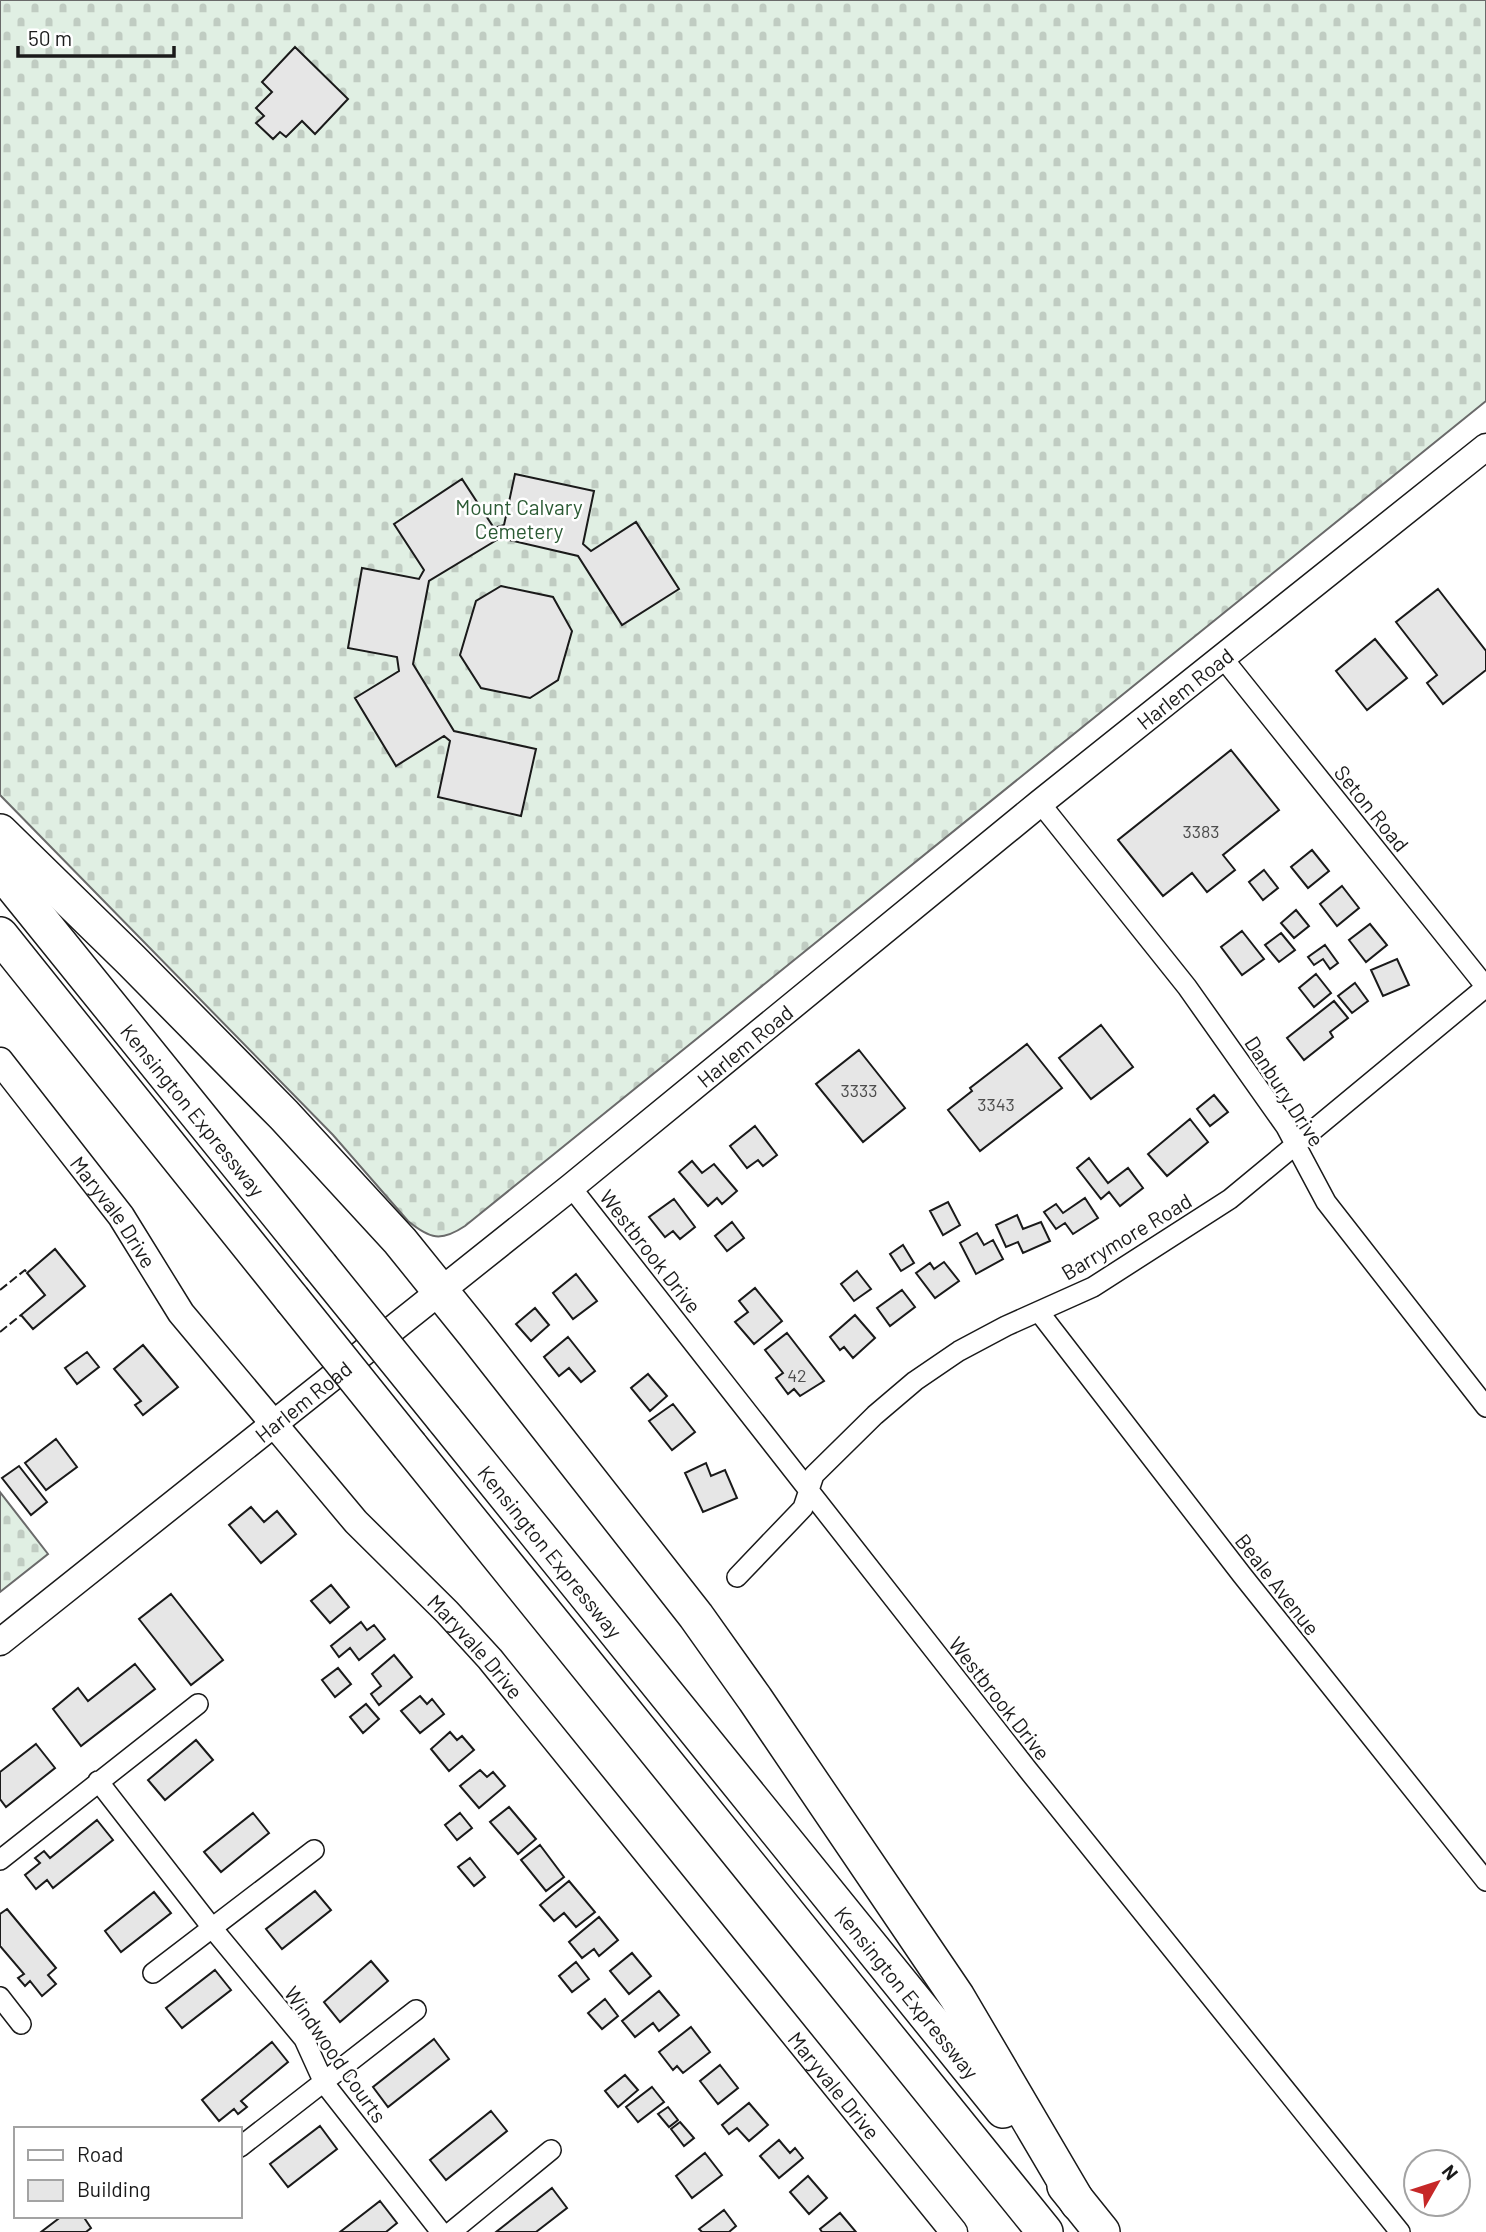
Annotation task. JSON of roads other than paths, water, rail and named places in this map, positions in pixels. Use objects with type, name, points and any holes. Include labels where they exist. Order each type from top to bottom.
[{"type":"highway","points":[[0,832],[284,1115],[400,1241],[441,1291],[696,1616],[755,1699],[957,1997],[1078,2203]]},
{"type":"highway","name":"Kensington Expressway","points":[[0,870],[1102,2232]]},
{"type":"highway","name":"Kensington Expressway","points":[[0,935],[1045,2232]]},
{"type":"main road","name":"Harlem Road","points":[[0,1642],[571,1187],[1040,803],[1486,447]]},
{"type":"main road","name":"Maryvale Drive","points":[[0,1061],[121,1216],[181,1313],[356,1522],[447,1612],[490,1659],[954,2232]]},
{"type":"street","name":"Seton Road","points":[[1222,657],[1486,987]]},
{"type":"street","name":"Danbury Drive","points":[[1040,803],[1187,988],[1286,1127],[1326,1202],[1486,1408]]},
{"type":"street","name":"Barrymore Road","points":[[737,1577],[803,1508],[814,1475],[875,1415],[915,1381],[959,1351],[1093,1287],[1230,1199],[1486,987]]},
{"type":"street","name":"Westbrook Drive","points":[[571,1187],[1045,1791],[1400,2232]]},
{"type":"street","name":"Beale Avenue","points":[[1039,1312],[1242,1575],[1486,1881]]},
{"type":"street","points":[[0,1860],[198,1704]]},
{"type":"street","name":"Windwood Courts","points":[[98,1781],[304,2039],[324,2083],[442,2231]]},
{"type":"street","points":[[153,1973],[314,1850]]},
{"type":"street","points":[[0,1997],[21,2024]]},
{"type":"street","points":[[242,2145],[416,2010]]},
{"type":"street","points":[[442,2231],[551,2150]]},
{"type":"park label","name":"Mount Calvary Cemetery","points":[[519,518]]}]
